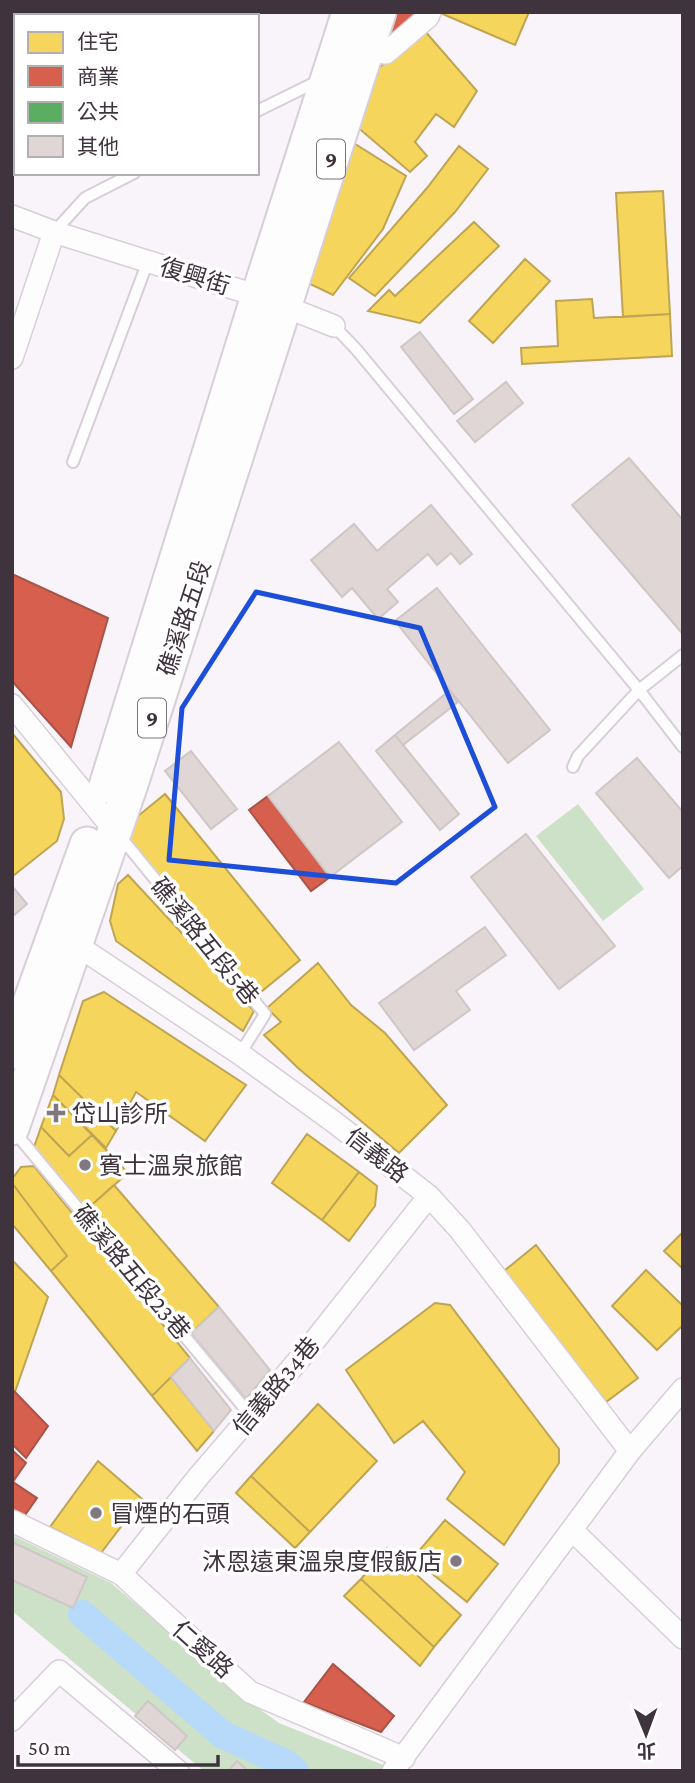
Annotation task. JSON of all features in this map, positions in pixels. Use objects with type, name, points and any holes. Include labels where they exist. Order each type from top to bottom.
[{"type":"main road","name":"9","points":[[346,69],[349,12]]},
{"type":"main road","name":"9","points":[[271,301],[346,69],[379,12]]},
{"type":"main road","name":"礁溪路五段","points":[[12,1128],[66,938],[107,820],[271,301]]},
{"type":"main road","name":"礁溪路五段","points":[[12,1052],[66,938]]},
{"type":"street","points":[[346,69],[386,53],[428,17],[430,12]]},
{"type":"street","name":"復興街","points":[[12,216],[54,232],[271,301],[334,327]]},
{"type":"street","points":[[12,358],[54,232]]},
{"type":"street","points":[[12,705],[107,820]]},
{"type":"street","name":"信義路","points":[[66,938],[240,1054],[429,1196],[460,1230],[630,1451]]},
{"type":"street","name":"信義路34巷","points":[[121,1574],[199,1476],[308,1349],[429,1196]]},
{"type":"street","name":"仁愛路","points":[[12,1521],[121,1574],[250,1692],[402,1764],[630,1451],[683,1389]]},
{"type":"street","points":[[573,1531],[683,1638]]},
{"type":"street","points":[[12,1720],[59,1671],[178,1771]]},
{"type":"lane","points":[[259,110],[346,69]]},
{"type":"lane","points":[[54,232],[85,198],[130,175]]},
{"type":"lane","points":[[73,462],[148,261]]},
{"type":"lane","points":[[334,327],[356,349],[639,690],[683,747]]},
{"type":"lane","points":[[573,767],[578,756],[639,690],[683,654]]},
{"type":"lane","name":"礁溪路五段5巷","points":[[107,820],[265,1014],[240,1054]]},
{"type":"lane","name":"礁溪路五段23巷","points":[[12,1128],[251,1416]]},
{"type":"highlighted area","points":[[256,592],[420,628],[495,807],[396,883],[169,860],[182,708]]},
{"type":"green space","points":[[578,804],[644,889],[603,921],[536,836]]},
{"type":"green space","points":[[12,1535],[111,1583],[279,1723],[398,1771],[204,1771],[12,1611]]},
{"type":"building: 住宅","points":[[438,12],[529,12],[515,45]]},
{"type":"building: 住宅","points":[[424,30],[477,91],[454,127],[436,114],[415,142],[427,156],[410,172],[355,125],[375,71]]},
{"type":"building: 住宅","points":[[352,142],[406,176],[383,229],[333,295],[308,283]]},
{"type":"building: 住宅","points":[[459,146],[488,169],[455,212],[375,296],[349,278],[427,188]]},
{"type":"building: 住宅","points":[[663,191],[670,314],[623,317],[616,193]]},
{"type":"building: 住宅","points":[[474,222],[499,246],[420,323],[368,311],[389,290],[395,296]]},
{"type":"building: 住宅","points":[[525,259],[550,281],[493,343],[469,321]]},
{"type":"building: 住宅","points":[[592,299],[594,318],[670,314],[672,356],[522,364],[521,348],[558,346],[556,301]]},
{"type":"building: 住宅","points":[[12,733],[61,792],[64,819],[57,841],[13,876]]},
{"type":"building: 住宅","points":[[165,794],[300,960],[256,996],[129,839],[138,816]]},
{"type":"building: 住宅","points":[[128,875],[254,1011],[243,1031],[116,941],[110,921],[118,884]]},
{"type":"building: 住宅","points":[[318,963],[351,1005],[385,1033],[447,1105],[399,1153],[298,1068],[264,1035],[281,1022],[267,1008]]},
{"type":"building: 住宅","points":[[104,992],[246,1085],[205,1141],[136,1092],[116,1131],[59,1075],[83,1001]]},
{"type":"building: 住宅","points":[[59,1075],[116,1131],[106,1148],[53,1095]]},
{"type":"building: 住宅","points":[[53,1095],[92,1135],[69,1156],[41,1127]]},
{"type":"building: 住宅","name":"賓士溫泉旅館","points":[[41,1127],[69,1156],[92,1135],[128,1173],[86,1210],[34,1147]]},
{"type":"building: 住宅","points":[[307,1134],[359,1172],[322,1220],[272,1183]]},
{"type":"building: 住宅","points":[[34,1166],[190,1358],[152,1396],[51,1271],[67,1256],[12,1183],[21,1167]]},
{"type":"building: 住宅","points":[[359,1172],[377,1186],[375,1206],[349,1241],[322,1220]]},
{"type":"building: 住宅","points":[[12,1183],[67,1256],[51,1271],[12,1224]]},
{"type":"building: 住宅","points":[[114,1185],[219,1307],[191,1333],[86,1210]]},
{"type":"building: 住宅","points":[[683,1232],[683,1269],[664,1251]]},
{"type":"building: 住宅","points":[[536,1245],[638,1378],[606,1402],[504,1271]]},
{"type":"building: 住宅","points":[[12,1260],[48,1297],[15,1392],[12,1389]]},
{"type":"building: 住宅","points":[[646,1270],[683,1306],[683,1325],[657,1350],[612,1306]]},
{"type":"building: 住宅","points":[[435,1303],[450,1305],[559,1449],[559,1463],[504,1545],[447,1499],[465,1472],[423,1421],[394,1443],[346,1370]]},
{"type":"building: 住宅","points":[[171,1377],[214,1431],[197,1451],[152,1396]]},
{"type":"building: 住宅","points":[[318,1404],[377,1461],[310,1532],[251,1476]]},
{"type":"building: 住宅","name":"冒煙的石頭","points":[[98,1461],[142,1499],[101,1553],[50,1527]]},
{"type":"building: 住宅","points":[[251,1476],[310,1532],[295,1548],[236,1493]]},
{"type":"building: 住宅","name":"沐恩遠東溫泉度假飯店","points":[[445,1520],[498,1564],[467,1602],[413,1558]]},
{"type":"building: 住宅","points":[[387,1548],[461,1615],[434,1647],[361,1579]]},
{"type":"building: 住宅","points":[[361,1579],[434,1647],[420,1666],[344,1596]]},
{"type":"building: 商業","points":[[389,12],[421,12],[391,45],[380,36]]},
{"type":"building: 商業","points":[[12,574],[108,618],[71,747],[12,681]]},
{"type":"building: 商業","points":[[268,796],[330,877],[311,891],[249,810]]},
{"type":"building: 商業","points":[[12,1389],[48,1426],[26,1458],[12,1444]]},
{"type":"building: 商業","points":[[12,1450],[26,1463],[12,1483]]},
{"type":"building: 商業","points":[[13,1482],[37,1498],[23,1518],[12,1513]]},
{"type":"building: 商業","points":[[333,1664],[394,1716],[381,1732],[304,1702]]},
{"type":"building: 公共","points":[[45,12],[92,12],[92,14]]},
{"type":"building: 其他","points":[[420,332],[473,399],[454,414],[401,347]]},
{"type":"building: 其他","points":[[506,382],[523,403],[475,442],[457,421]]},
{"type":"building: 其他","points":[[629,458],[683,520],[681,632],[572,505]]},
{"type":"building: 其他","points":[[431,505],[472,554],[460,564],[451,553],[437,565],[428,554],[387,589],[398,602],[378,619],[352,588],[342,597],[311,560],[354,524],[377,551]]},
{"type":"building: 其他","points":[[437,588],[550,730],[508,763],[395,621]]},
{"type":"building: 其他","points":[[449,691],[458,702],[403,745],[395,735]]},
{"type":"building: 其他","points":[[395,735],[459,814],[440,830],[376,751]]},
{"type":"building: 其他","points":[[339,742],[402,822],[330,877],[268,796]]},
{"type":"building: 其他","points":[[191,751],[237,809],[211,829],[165,771]]},
{"type":"building: 其他","points":[[637,758],[683,812],[683,866],[669,878],[596,793]]},
{"type":"building: 其他","points":[[526,834],[615,946],[559,989],[471,877]]},
{"type":"building: 其他","points":[[12,886],[27,904],[12,917]]},
{"type":"building: 其他","points":[[485,927],[506,955],[456,991],[470,1010],[414,1050],[379,1003]]},
{"type":"building: 其他","points":[[219,1307],[270,1370],[246,1399],[191,1333]]},
{"type":"building: 其他","points":[[190,1358],[231,1410],[214,1431],[171,1377]]},
{"type":"building: 其他","points":[[12,1542],[87,1577],[73,1608],[12,1580]]},
{"type":"building: 其他","points":[[148,1701],[187,1736],[175,1750],[135,1716]]},
{"type":"building: 其他","points":[[237,1761],[248,1771],[228,1771]]},
{"type":"waterway","points":[[82,1614],[223,1735],[287,1764],[295,1771]]},
{"type":"place","name":"岱山診所","points":[[56,1113]]},
{"type":"place","name":"賓士溫泉旅館","points":[[85,1165]]},
{"type":"place","name":"冒煙的石頭","points":[[96,1513]]},
{"type":"place","name":"沐恩遠東溫泉度假飯店","points":[[456,1561]]}]
